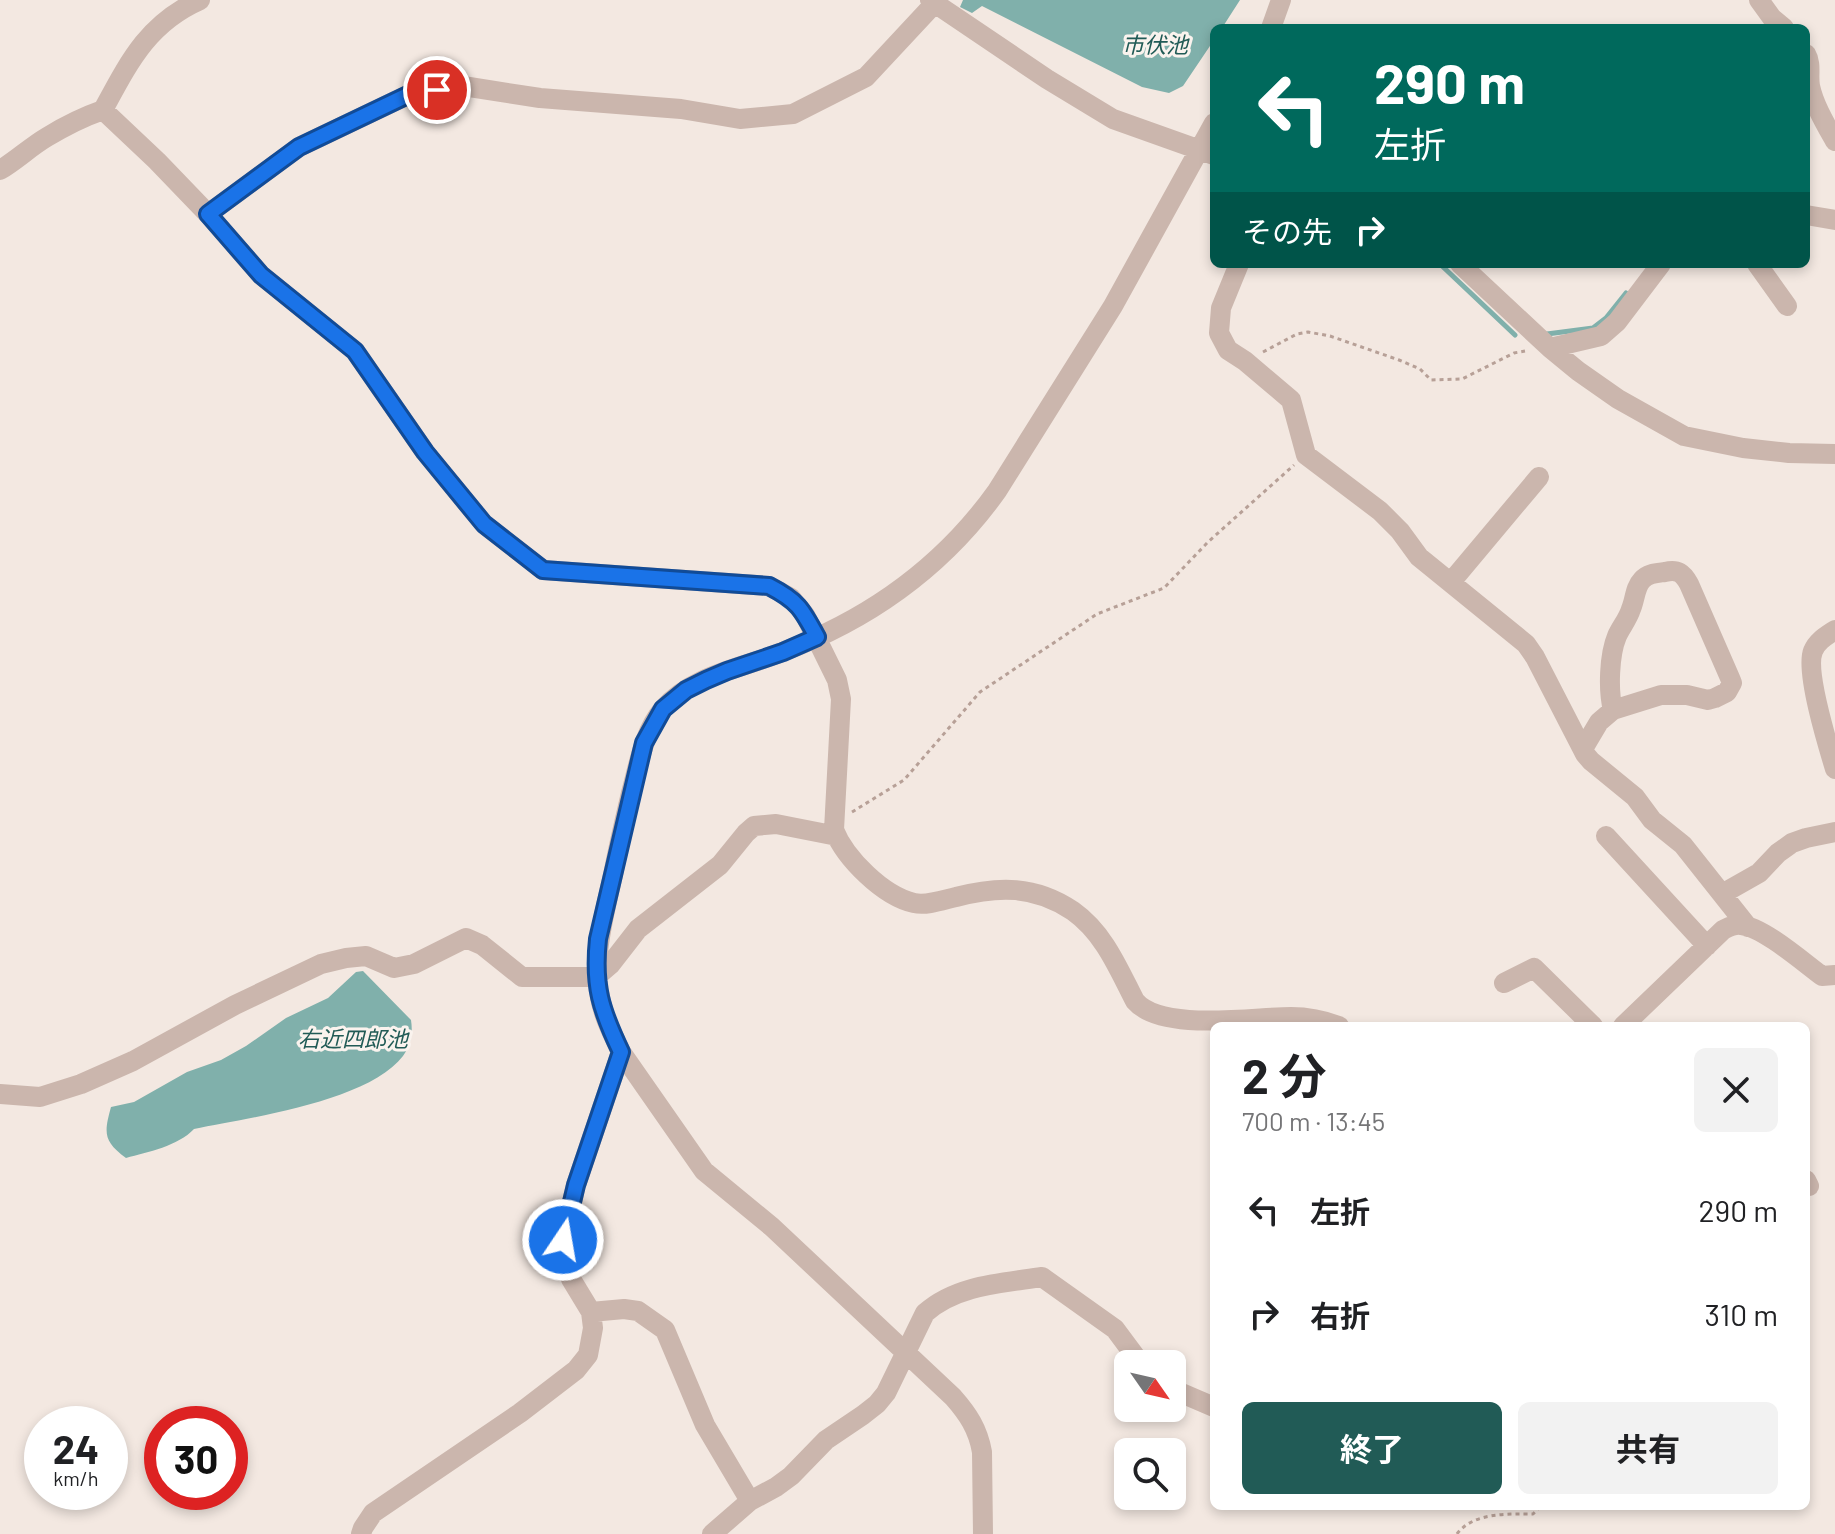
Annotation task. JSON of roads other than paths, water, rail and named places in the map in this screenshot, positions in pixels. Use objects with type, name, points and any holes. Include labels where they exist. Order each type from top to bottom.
[{"type":"street","points":[[0,170],[44,139],[77,120],[103,110],[131,59],[157,28],[186,6],[200,0]]},
{"type":"street","points":[[1272,24],[1281,0]]},
{"type":"street","points":[[1759,0],[1779,24]]},
{"type":"street","points":[[208,214],[299,147],[412,93],[463,86],[540,98],[681,109],[740,119],[793,114],[866,77],[932,2],[1113,119],[1206,152],[1017,460],[960,539],[912,582],[875,606],[817,637],[686,690],[663,709],[644,743],[598,939],[596,977],[604,1014],[621,1052],[704,1171],[772,1227],[953,1397],[969,1416],[982,1452],[983,1534]]},
{"type":"street","points":[[1810,87],[1835,141]]},
{"type":"street","points":[[103,110],[208,214],[261,275],[355,351],[425,452],[484,524],[543,570],[769,586],[791,598],[817,637],[837,680],[841,699],[836,830],[845,851],[881,886],[913,903],[928,903],[989,889],[1019,889],[1060,904],[1090,925],[1103,941],[1135,1001],[1156,1015],[1204,1020],[1290,1017],[1325,1022]]},
{"type":"street","points":[[1810,216],[1835,220]]},
{"type":"street","points":[[1237,268],[1221,308],[1219,333],[1228,350],[1291,400],[1306,455],[1380,511],[1419,557],[1526,644],[1591,761],[1635,797],[1652,820],[1683,845],[1748,927]]},
{"type":"street","points":[[1464,268],[1550,348],[1618,399],[1684,436],[1743,448],[1835,454]]},
{"type":"street","points":[[1550,348],[1601,336],[1617,322],[1658,268]]},
{"type":"street","points":[[1760,268],[1787,306]]},
{"type":"street","points":[[1451,582],[1539,477]]},
{"type":"street","points":[[1583,749],[1599,722],[1613,710],[1661,695],[1687,695],[1708,700],[1727,692],[1730,687],[1730,678],[1689,584],[1679,571],[1648,575],[1638,586],[1611,656],[1610,700],[1613,710]]},
{"type":"street","points":[[1835,630],[1814,647],[1811,657],[1814,692],[1835,769]]},
{"type":"street","points":[[0,1094],[40,1097],[81,1084],[133,1061],[235,1005],[321,964],[346,958],[366,956],[394,968],[414,964],[466,938],[482,945],[522,977],[596,977],[610,965],[638,929],[720,865],[754,826],[776,824],[836,830]]},
{"type":"street","points":[[1722,894],[1759,873],[1792,843],[1835,832]]},
{"type":"street","points":[[1606,836],[1707,946]]},
{"type":"street","points":[[1627,1022],[1723,930],[1739,924],[1767,937],[1822,976],[1835,975]]},
{"type":"street","points":[[1504,983],[1534,968],[1589,1022]]},
{"type":"street","points":[[361,1534],[373,1513],[520,1413],[576,1370],[588,1355],[593,1328],[591,1312],[571,1279],[563,1252],[563,1240],[576,1185],[621,1052]]},
{"type":"street","points":[[712,1534],[750,1501],[791,1476],[826,1440],[877,1404],[886,1393],[925,1313],[935,1304],[959,1293],[986,1285],[1042,1277],[1115,1329],[1131,1350]]},
{"type":"street","points":[[591,1312],[638,1311],[665,1330],[705,1425],[750,1501]]},
{"type":"street","points":[[1186,1395],[1210,1405]]},
{"type":"water","name":"市伏池","points":[[963,0],[1240,0],[1225,24],[1210,24],[1210,46],[1183,86],[1169,93],[1142,87],[982,6],[972,13],[960,7]]},
{"type":"water","name":"右近四郎池","points":[[363,971],[411,1020],[408,1048],[387,1072],[364,1085],[306,1105],[194,1129],[153,1151],[126,1158],[113,1147],[107,1136],[111,1107],[134,1102],[187,1072],[221,1060],[286,1018],[328,998],[356,972]]},
{"type":"waterway","points":[[1444,268],[1515,335]]},
{"type":"waterway","points":[[1547,334],[1593,328],[1606,318],[1626,293]]}]
